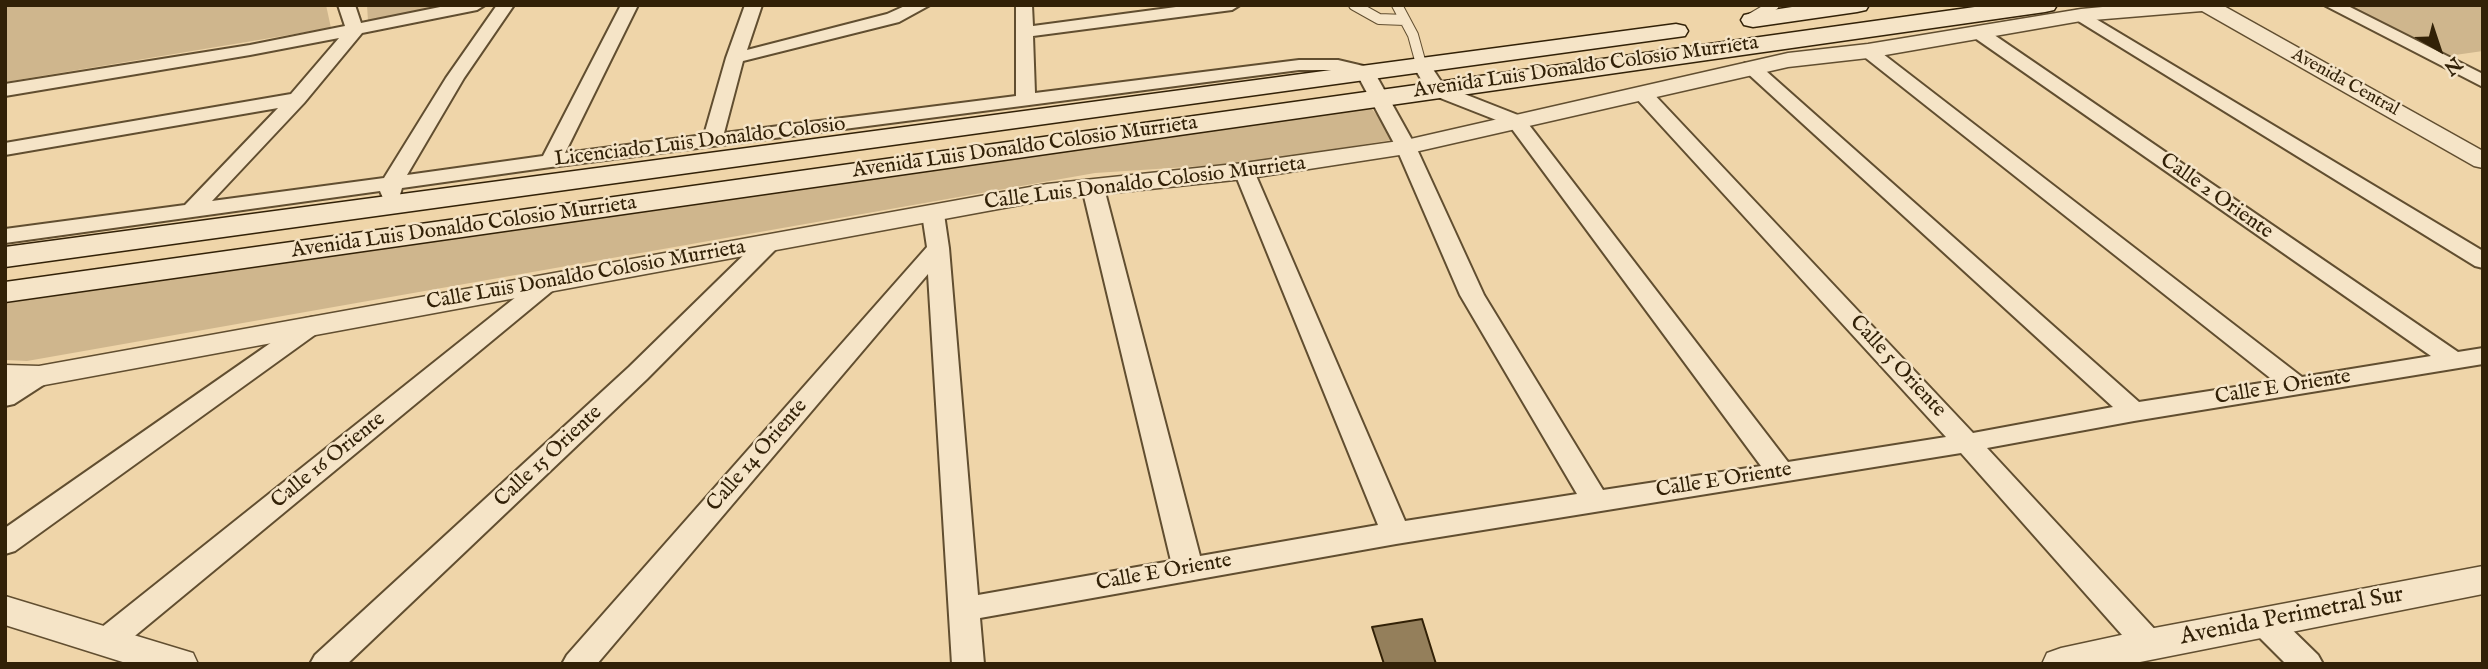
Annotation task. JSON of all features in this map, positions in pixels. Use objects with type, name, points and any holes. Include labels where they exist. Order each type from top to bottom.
[{"type":"main road","name":"Avenida Luis Donaldo Colosio Murrieta","points":[[5,257],[402,200],[531,185],[1857,5]]},
{"type":"main road","name":"Avenida Luis Donaldo Colosio Murrieta","points":[[5,292],[2045,5]]},
{"type":"main road","points":[[503,223],[485,214],[484,208],[504,194],[531,185]]},
{"type":"main road","points":[[402,200],[503,223]]},
{"type":"main road","points":[[377,240],[411,225],[418,216],[402,200]]},
{"type":"street","points":[[345,5],[355,30]]},
{"type":"street","points":[[5,90],[250,50],[477,5]]},
{"type":"street","points":[[402,200],[455,78],[506,5]]},
{"type":"street","points":[[551,161],[629,5]]},
{"type":"street","points":[[712,142],[735,58],[754,5]]},
{"type":"street","points":[[735,58],[893,18],[922,5]]},
{"type":"street","points":[[1024,5],[1026,102]]},
{"type":"street","points":[[1025,32],[1232,5]]},
{"type":"street","name":"Calle Luis Donaldo Colosio Murrieta","points":[[5,375],[39,376],[1047,192],[1244,171],[1406,147],[1751,67],[1868,51],[2081,15],[2204,5]]},
{"type":"street","name":"Avenida Central","points":[[2204,5],[2483,161]]},
{"type":"street","points":[[2332,5],[2483,81]]},
{"type":"street","points":[[2081,15],[2483,261]]},
{"type":"street","points":[[192,210],[297,99],[355,30]]},
{"type":"street","name":"Calle 2 Oriente","points":[[1978,32],[2454,361]]},
{"type":"street","points":[[1868,51],[2297,386]]},
{"type":"street","points":[[1421,64],[1437,90],[1516,121],[1781,472]]},
{"type":"street","name":"Licenciado Luis Donaldo Colosio","points":[[5,236],[192,210],[402,200],[551,161],[1299,65],[1338,65],[1365,72]]},
{"type":"street","points":[[1751,67],[2134,412]]},
{"type":"street","points":[[1365,72],[1406,147],[1472,295],[1595,501]]},
{"type":"street","name":"Calle 5 Oriente","points":[[1642,93],[1967,443],[2149,644]]},
{"type":"street","points":[[5,149],[297,99]]},
{"type":"street","points":[[1244,171],[1396,533]]},
{"type":"street","points":[[1093,188],[1188,569]]},
{"type":"street","points":[[933,214],[938,248],[968,664]]},
{"type":"street","name":"Calle 15 Oriente","points":[[326,664],[628,383],[768,245]]},
{"type":"street","name":"Calle 14 Oriente","points":[[578,664],[938,248]]},
{"type":"street","name":"Calle 16 Oriente","points":[[108,640],[550,282]]},
{"type":"street","points":[[5,543],[314,324]]},
{"type":"street","name":"Calle E Oriente","points":[[965,609],[1396,533],[1967,443],[2134,412],[2483,356]]},
{"type":"street","points":[[5,398],[39,376]]},
{"type":"street","name":"Avenida Perimetral Sur","points":[[2061,664],[2149,644],[2481,582]]},
{"type":"street","points":[[5,610],[179,664]]},
{"type":"street","points":[[2264,623],[2307,664]]},
{"type":"lane","points":[[1354,5],[1379,19],[1405,20]]},
{"type":"lane","points":[[1396,5],[1413,35],[1421,64]]},
{"type":"lane","points":[[1748,20],[1774,5]]},
{"type":"shaded area","points":[[326,5],[331,28],[5,82],[5,6]]},
{"type":"shaded area","points":[[367,5],[445,5],[368,21]]},
{"type":"shaded area","points":[[2349,5],[2483,5],[2483,51],[2448,56]]},
{"type":"shaded area","points":[[1370,107],[1398,139],[1248,163],[1095,173],[27,361],[5,360],[5,298]]},
{"type":"building","points":[[1422,619],[1436,664],[1384,664],[1372,627]]}]
